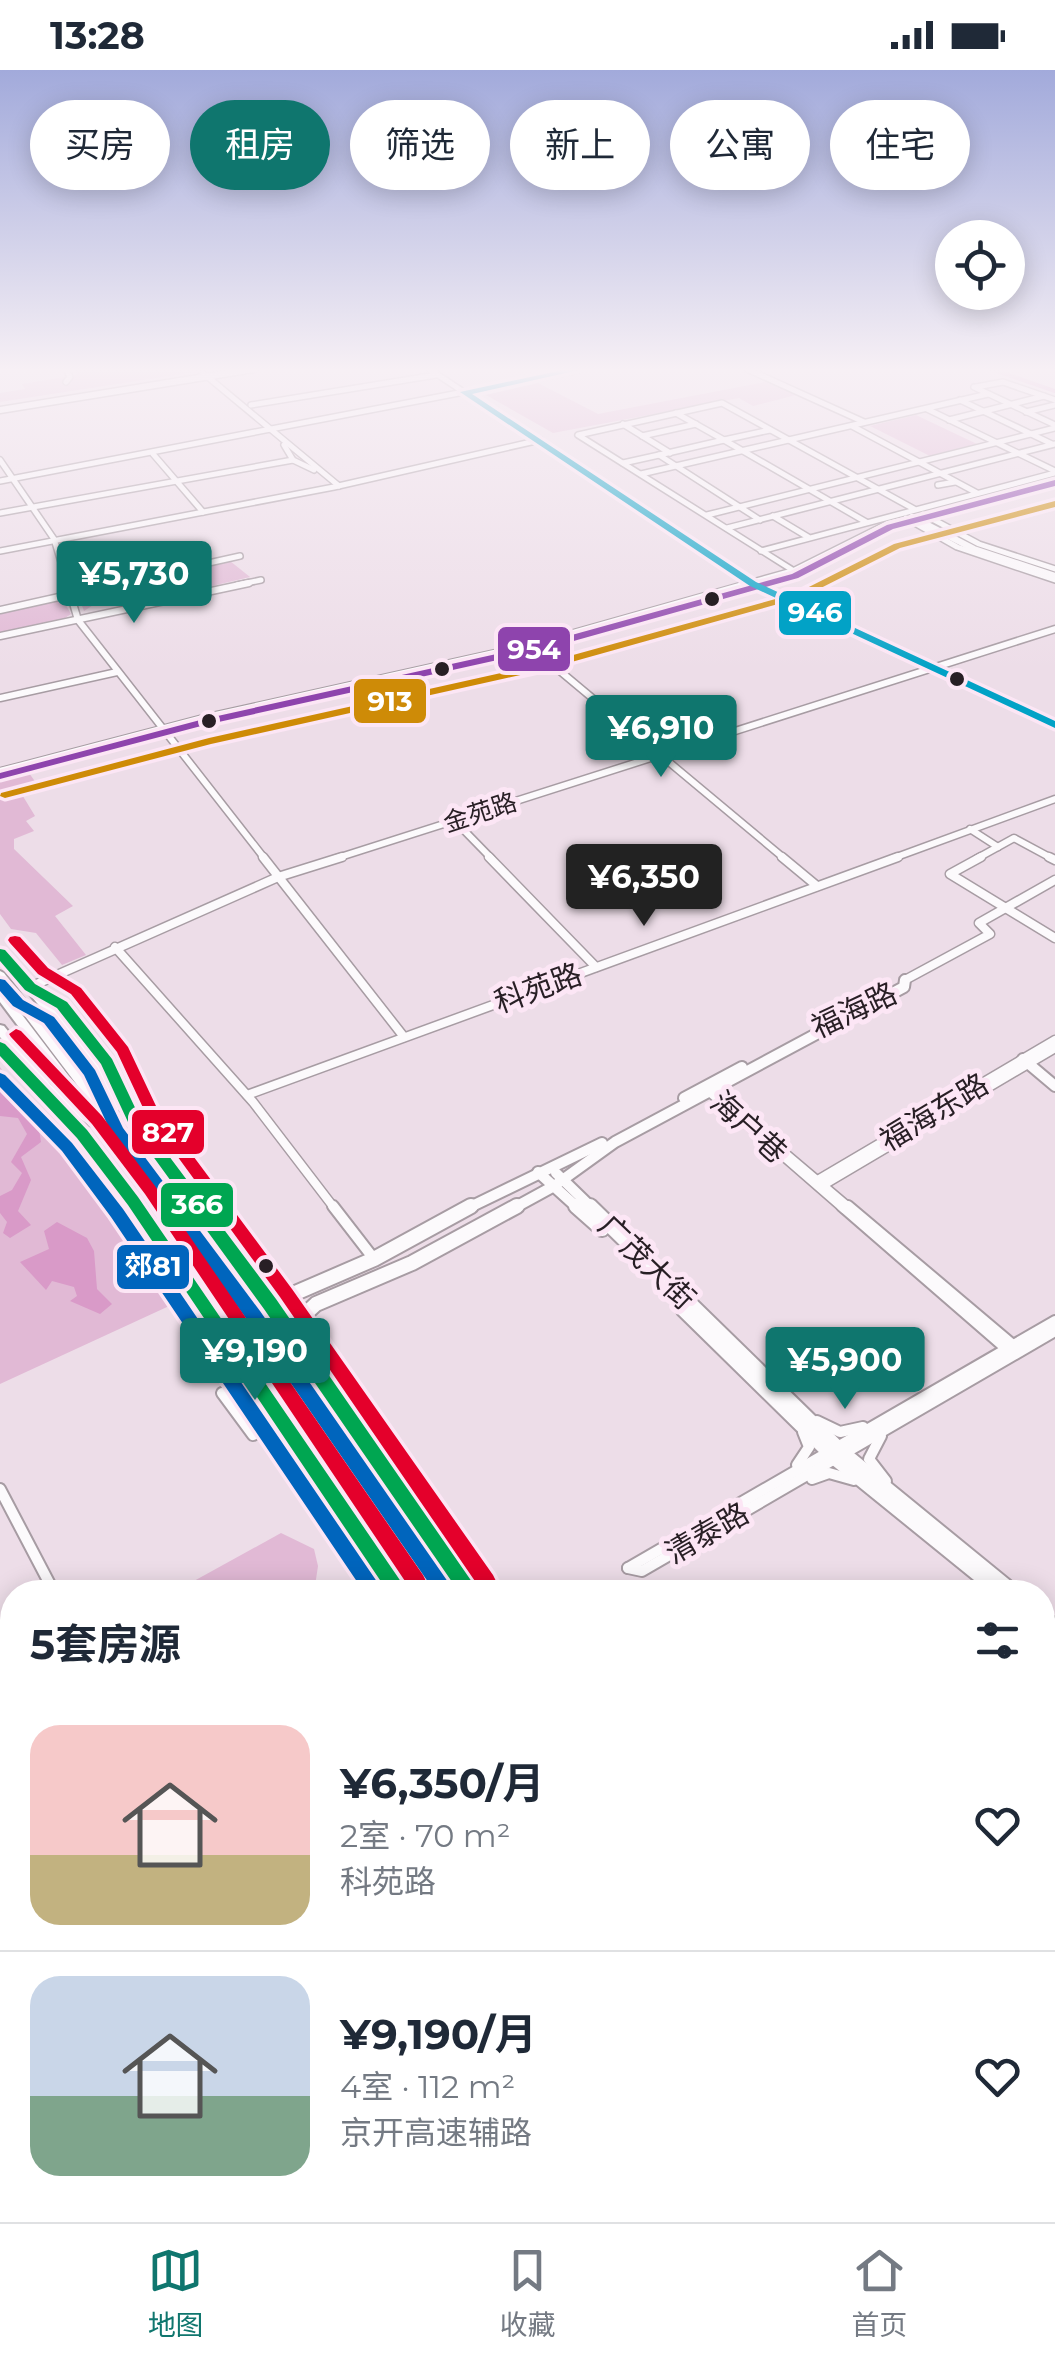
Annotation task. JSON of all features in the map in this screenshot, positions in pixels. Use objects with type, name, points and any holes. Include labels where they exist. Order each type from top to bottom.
[{"type":"highway","points":[[0,975],[244,1317],[419,1580]]},
{"type":"highway","points":[[30,987],[95,1065],[112,1129]]},
{"type":"highway","points":[[0,994],[256,1312],[440,1580]]},
{"type":"highway","points":[[0,1029],[47,1088],[112,1129]]},
{"type":"main road","points":[[759,584],[794,571],[863,534],[916,516],[1055,483]]},
{"type":"main road","points":[[916,516],[947,536],[1054,575]]},
{"type":"main road","points":[[0,774],[165,730],[532,648],[806,572],[868,536],[916,516],[996,554],[1054,575]]},
{"type":"main road","points":[[0,953],[30,987],[62,1005],[107,1062],[132,1118],[270,1304],[462,1580]]},
{"type":"main road","name":"福海路","points":[[299,1345],[301,1318],[316,1304],[412,1263],[558,1182],[615,1142],[904,987],[905,980]]},
{"type":"main road","points":[[0,1047],[31,1087],[72,1121],[91,1144],[226,1326],[391,1580]]},
{"type":"main road","points":[[1029,1059],[1055,1077]]},
{"type":"main road","points":[[1029,1059],[1055,1086]]},
{"type":"main road","name":"福海路","points":[[270,1304],[374,1259],[544,1170],[709,1091]]},
{"type":"main road","name":"广茂大街","points":[[544,1170],[803,1412],[837,1453],[908,1505],[999,1580]]},
{"type":"main road","name":"广茂大街","points":[[558,1182],[787,1410],[876,1491],[985,1580]]},
{"type":"street","points":[[6,469],[54,540],[78,620],[404,1038]]},
{"type":"street","points":[[0,481],[66,469]]},
{"type":"street","points":[[166,469],[202,511]]},
{"type":"street","points":[[0,513],[240,469]]},
{"type":"street","points":[[314,469],[341,480],[368,477]]},
{"type":"street","points":[[0,550],[402,469]]},
{"type":"street","points":[[10,550],[409,469]]},
{"type":"street","points":[[582,469],[759,584],[1055,724]]},
{"type":"street","points":[[585,469],[759,584]]},
{"type":"street","points":[[635,469],[794,571]]},
{"type":"street","points":[[642,474],[661,469]]},
{"type":"street","points":[[680,469],[760,520]]},
{"type":"street","points":[[775,469],[866,522]]},
{"type":"street","points":[[843,469],[878,489],[958,547],[1011,566],[1054,575]]},
{"type":"street","points":[[707,516],[890,469]]},
{"type":"street","points":[[932,469],[977,493]]},
{"type":"street","points":[[727,528],[957,469]]},
{"type":"street","points":[[317,471],[336,485]]},
{"type":"street","points":[[308,489],[322,482],[317,471]]},
{"type":"street","points":[[761,550],[866,522],[916,516],[977,493],[1055,472]]},
{"type":"street","points":[[327,475],[336,485]]},
{"type":"street","points":[[938,485],[955,482]]},
{"type":"street","points":[[1018,482],[1031,489]]},
{"type":"street","points":[[774,516],[808,537]]},
{"type":"street","points":[[916,516],[1054,575]]},
{"type":"street","points":[[45,526],[60,534],[92,532]]},
{"type":"street","points":[[22,545],[41,538],[45,526]]},
{"type":"street","points":[[58,556],[61,544],[82,536]]},
{"type":"street","points":[[947,536],[958,547]]},
{"type":"street","points":[[0,550],[46,546],[58,556]]},
{"type":"street","points":[[996,554],[1015,556]]},
{"type":"street","points":[[0,610],[240,556]]},
{"type":"street","points":[[1011,566],[1035,570]]},
{"type":"street","points":[[0,636],[261,580]]},
{"type":"street","name":"金苑路","points":[[30,987],[278,876],[1055,629]]},
{"type":"street","points":[[532,648],[817,886]]},
{"type":"street","points":[[0,698],[117,672]]},
{"type":"street","name":"科苑路","points":[[247,1095],[1055,798]]},
{"type":"street","points":[[454,820],[596,967]]},
{"type":"street","points":[[970,830],[998,846]]},
{"type":"street","points":[[1055,860],[1014,838],[950,874],[1055,938]]},
{"type":"street","points":[[905,980],[990,934],[980,923],[1055,880]]},
{"type":"street","points":[[115,946],[247,1095],[374,1259]]},
{"type":"street","name":"福海东路","points":[[818,1184],[1055,1040]]},
{"type":"street","name":"福海东路","points":[[1029,1059],[1055,1048]]},
{"type":"street","name":"海户巷","points":[[709,1091],[1013,1350]]},
{"type":"street","name":"清泰路","points":[[837,1453],[788,1474],[628,1568],[642,1571],[1055,1322]]},
{"type":"street","name":"清泰路","points":[[1013,1350],[1055,1332]]},
{"type":"street","points":[[222,1393],[254,1435],[286,1418]]},
{"type":"street","points":[[787,1410],[808,1438],[809,1447],[788,1474]]},
{"type":"street","points":[[803,1412],[840,1432],[884,1426]]},
{"type":"street","points":[[884,1426],[869,1459],[908,1505]]},
{"type":"street","points":[[782,1490],[829,1473],[876,1491]]},
{"type":"street","points":[[1,1494],[48,1580]]},
{"type":"shaded area","points":[[230,561],[250,577],[153,600],[156,595],[107,596],[84,611],[79,598],[125,583]]},
{"type":"shaded area","points":[[63,600],[71,614],[62,620],[0,633],[0,612]]},
{"type":"shaded area","points":[[29,773],[39,787],[21,793],[35,816],[26,821],[34,831],[14,839],[14,849],[73,906],[55,916],[86,955],[62,965],[36,933],[11,929],[0,914],[0,781]]},
{"type":"shaded area","points":[[0,1067],[18,1093],[79,1147],[180,1301],[0,1384]]},
{"type":"shaded area","points":[[0,1086],[39,1129],[41,1142],[21,1157],[31,1180],[18,1211],[31,1225],[10,1238],[3,1233],[7,1222],[0,1213],[0,1196],[12,1190],[22,1173],[11,1162],[27,1134],[18,1118],[0,1116]]},
{"type":"shaded area","points":[[57,1222],[87,1238],[94,1251],[97,1289],[112,1304],[100,1314],[70,1301],[77,1296],[74,1287],[52,1281],[46,1290],[20,1262],[49,1249],[44,1231]]},
{"type":"shaded area","points":[[281,1533],[314,1549],[318,1566],[316,1580],[196,1580]]},
{"type":"transit line","name":"946","points":[[581,469],[753,584],[1055,725]]},
{"type":"transit line","name":"954","points":[[0,776],[204,722],[534,649],[795,576],[890,527],[1055,483]]},
{"type":"transit line","name":"913","points":[[5,795],[209,741],[539,668],[800,595],[897,546],[1055,504]]},
{"type":"transit line","name":"827","points":[[15,940],[43,971],[76,991],[123,1050],[150,1108],[286,1293],[485,1580]]},
{"type":"transit line","name":"366","points":[[0,953],[30,987],[62,1005],[107,1062],[133,1118],[270,1304],[462,1580]]},
{"type":"transit line","name":"郊81","points":[[0,983],[18,1003],[49,1020],[90,1073],[117,1130],[254,1316],[438,1580]]},
{"type":"transit line","name":"827","points":[[16,1034],[97,1120],[150,1190],[415,1580]]},
{"type":"transit line","name":"366","points":[[0,1047],[82,1134],[133,1201],[391,1580]]},
{"type":"transit line","name":"郊81","points":[[0,1078],[67,1147],[117,1213],[367,1580]]}]
